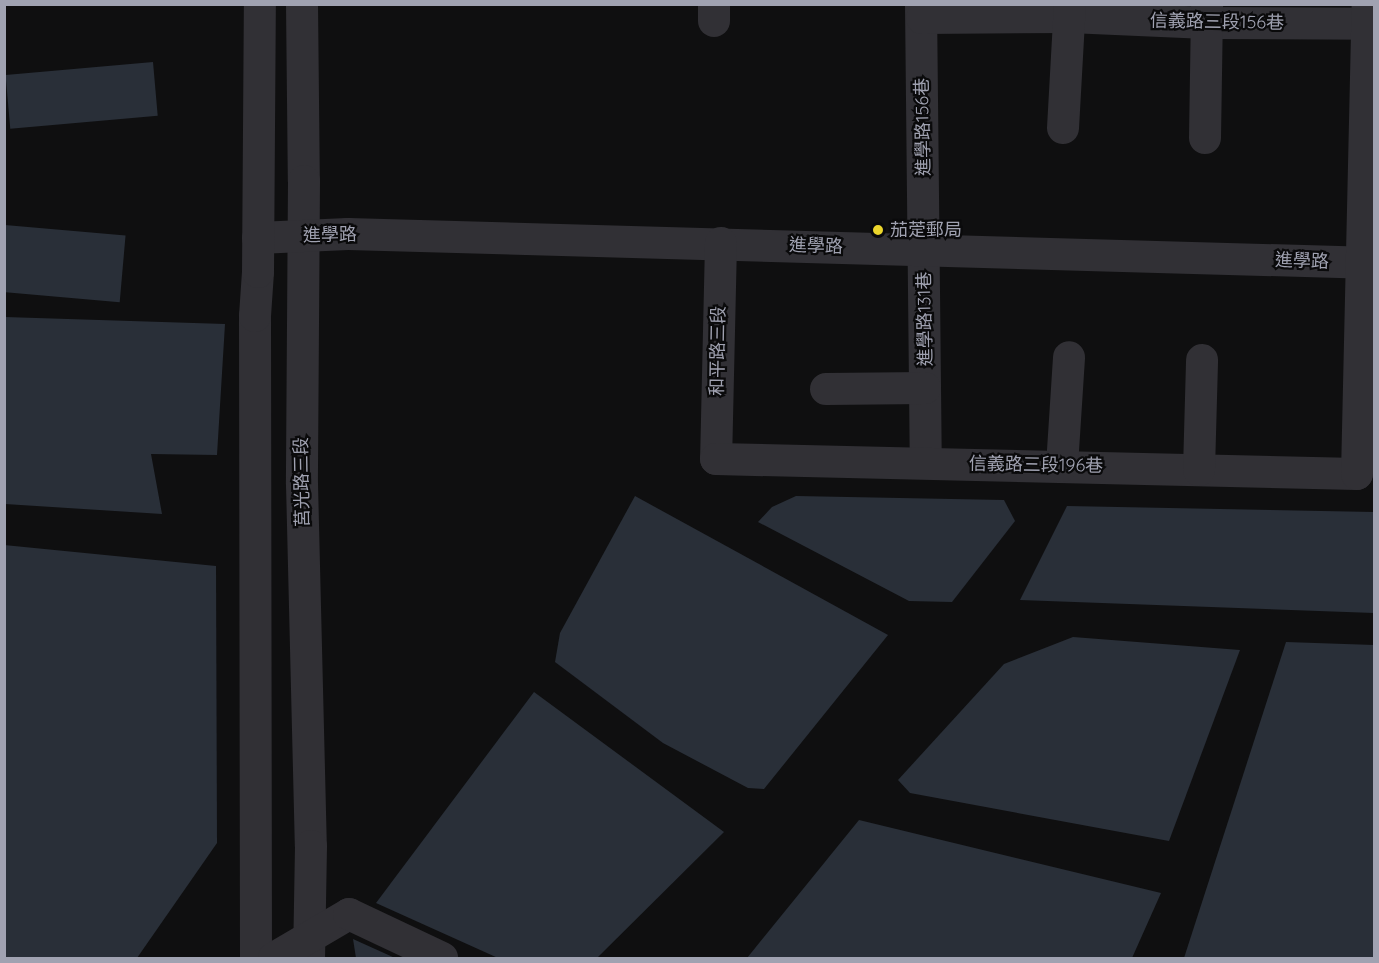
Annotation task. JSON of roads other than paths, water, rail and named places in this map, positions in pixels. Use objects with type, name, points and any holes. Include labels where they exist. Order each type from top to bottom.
[{"type":"street","points":[[256,958],[255,316],[260,4]]},
{"type":"street","name":"莒光路三段","points":[[302,4],[302,484],[311,846],[309,949]]},
{"type":"street","name":"信義路三段156巷","points":[[921,11],[1070,11],[1370,18]]},
{"type":"street","name":"進學路156巷","points":[[921,11],[924,249]]},
{"type":"street","points":[[1063,128],[1070,11]]},
{"type":"street","points":[[1205,138],[1207,14]]},
{"type":"street","points":[[1368,263],[1370,18]]},
{"type":"street","name":"進學路","points":[[258,238],[348,234],[1368,263]]},
{"type":"street","name":"和平路三段","points":[[716,459],[721,243]]},
{"type":"street","name":"進學路131巷","points":[[924,249],[926,462]]},
{"type":"street","name":"信義路三段196巷","points":[[716,459],[926,462],[1357,474],[1368,263]]},
{"type":"street","points":[[1062,466],[1070,357]]},
{"type":"street","points":[[1199,470],[1203,360]]},
{"type":"street","name":"進學路131巷","points":[[826,389],[925,388]]},
{"type":"street","points":[[274,958],[309,949],[349,914],[442,958]]},
{"type":"place","name":"茄萣郵局","points":[[878,230]]}]
